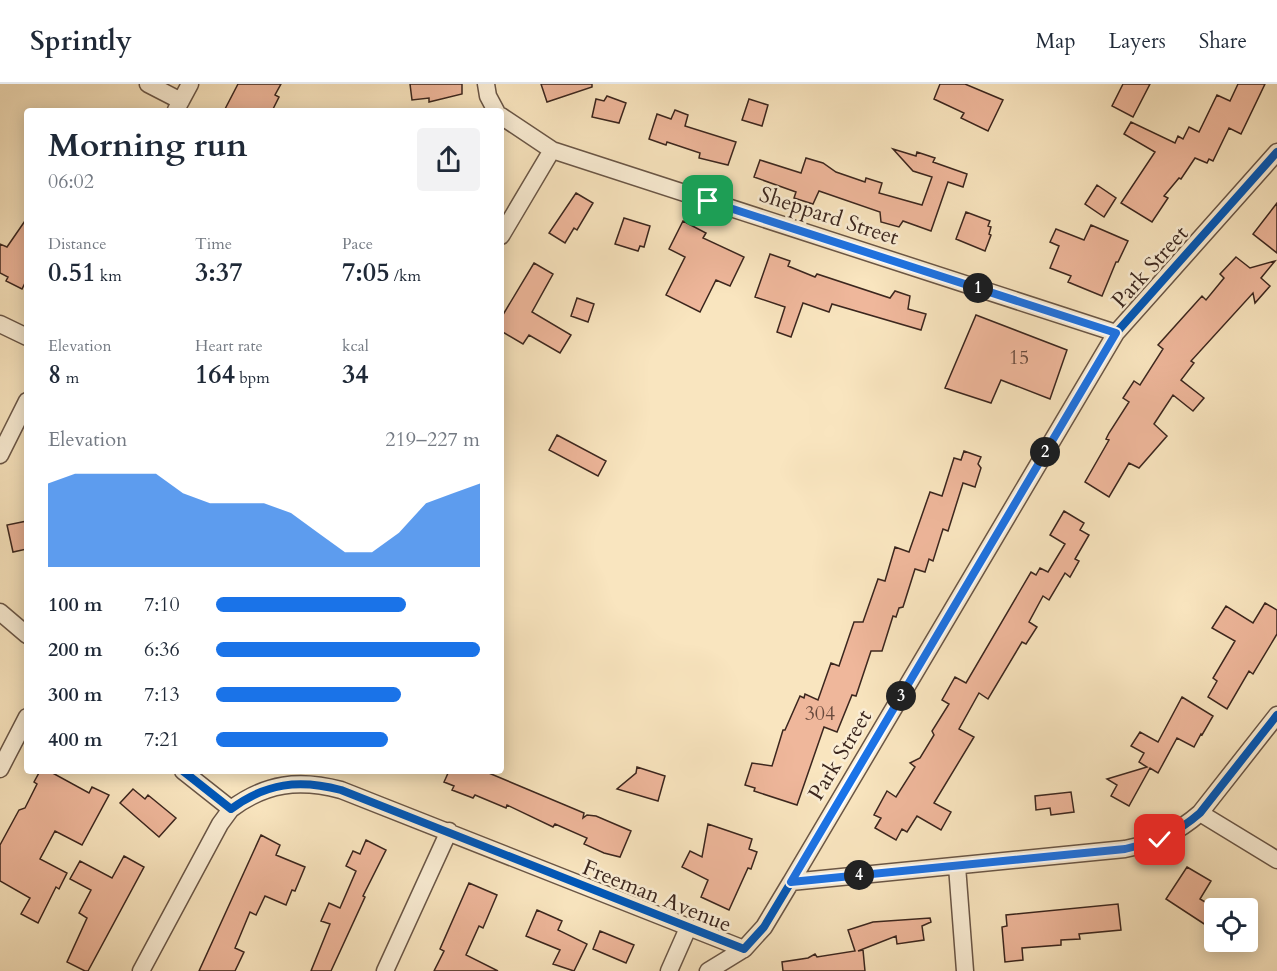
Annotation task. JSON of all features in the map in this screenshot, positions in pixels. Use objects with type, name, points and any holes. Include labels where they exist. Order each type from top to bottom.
[{"type":"street","points":[[148,84],[178,106],[190,84]]},
{"type":"street","points":[[486,84],[488,96],[494,108]]},
{"type":"street","name":"Sheppard Street","points":[[504,118],[552,150],[1116,333]]},
{"type":"street","points":[[504,231],[552,150]]},
{"type":"street","name":"Park Street","points":[[791,882],[1116,333],[1277,152]]},
{"type":"street","points":[[0,324],[24,336]]},
{"type":"street","points":[[0,455],[24,407]]},
{"type":"street","points":[[0,612],[24,632]]},
{"type":"street","points":[[791,882],[1142,846],[1167,837],[1200,813],[1277,715]]},
{"type":"street","points":[[0,769],[24,723]]},
{"type":"street","points":[[141,971],[220,824],[231,810],[188,774]]},
{"type":"street","name":"Freeman Avenue","points":[[231,810],[252,795],[278,785],[317,784],[341,790],[744,949],[764,927],[791,882]]},
{"type":"street","points":[[1200,813],[1277,860]]},
{"type":"street","points":[[385,971],[449,831]]},
{"type":"street","points":[[957,866],[965,971]]},
{"type":"street","points":[[669,971],[688,928]]},
{"type":"street","points":[[708,971],[744,949]]},
{"type":"building","points":[[238,84],[281,84],[275,95],[279,97],[274,108],[226,108]]},
{"type":"building","points":[[410,84],[462,84],[462,94],[429,102],[429,98],[412,100]]},
{"type":"building","points":[[541,84],[592,84],[592,87],[547,102]]},
{"type":"building","points":[[940,84],[965,84],[1003,100],[988,131],[961,118],[964,113],[934,99]]},
{"type":"building","points":[[1123,84],[1150,84],[1133,117],[1112,106]]},
{"type":"building","points":[[1238,84],[1265,84],[1241,134],[1229,128],[1213,161],[1209,159],[1207,163],[1195,158],[1181,179],[1179,178],[1164,196],[1168,198],[1152,222],[1121,203],[1155,152],[1124,134],[1131,122],[1175,143],[1178,136],[1183,139],[1189,127],[1199,132],[1217,95],[1230,101]]},
{"type":"building","points":[[607,96],[626,103],[619,123],[592,117],[596,99],[604,101]]},
{"type":"building","points":[[749,99],[768,105],[762,126],[742,120]]},
{"type":"building","points":[[675,110],[688,115],[685,126],[736,142],[728,165],[699,158],[700,153],[667,142],[666,145],[649,139],[657,114],[671,119]]},
{"type":"building","points":[[893,149],[916,156],[917,152],[935,158],[933,162],[967,174],[963,187],[948,182],[931,231],[903,221],[899,227],[881,222],[880,212],[819,191],[813,204],[794,198],[796,192],[754,177],[760,160],[801,173],[806,158],[865,182],[866,178],[882,183],[879,193],[922,205],[932,177],[913,171]]},
{"type":"building","points":[[1097,185],[1116,198],[1104,217],[1085,204]]},
{"type":"building","points":[[576,193],[593,203],[577,230],[574,228],[565,243],[549,233]]},
{"type":"building","points":[[1277,203],[1277,253],[1253,234]]},
{"type":"building","points":[[966,212],[990,221],[988,226],[991,227],[989,234],[991,235],[985,251],[956,239]]},
{"type":"building","points":[[624,218],[650,226],[644,247],[640,246],[638,251],[615,244]]},
{"type":"building","points":[[683,221],[706,233],[703,238],[744,257],[730,286],[716,280],[700,312],[666,295],[685,257],[669,249]]},
{"type":"building","points":[[24,222],[24,285],[22,289],[6,281],[8,277],[0,273],[0,244],[7,247]]},
{"type":"building","points":[[1091,225],[1128,241],[1116,262],[1102,296],[1068,282],[1071,276],[1050,268],[1059,246],[1050,242],[1056,229],[1084,240]]},
{"type":"building","points":[[770,254],[790,261],[788,266],[815,277],[817,274],[890,298],[895,291],[910,296],[908,309],[926,314],[921,330],[832,304],[829,312],[803,303],[791,337],[777,332],[785,307],[755,297]]},
{"type":"building","points":[[1236,257],[1250,268],[1275,261],[1261,278],[1270,286],[1255,303],[1253,293],[1191,361],[1194,363],[1181,380],[1204,398],[1193,411],[1173,395],[1154,424],[1167,436],[1139,468],[1129,463],[1109,497],[1085,482],[1109,440],[1106,439],[1109,433],[1129,402],[1123,398],[1134,381],[1140,385],[1163,349],[1158,345],[1202,296],[1206,300],[1224,278],[1220,274]]},
{"type":"building","points":[[534,263],[553,274],[532,312],[571,335],[560,353],[529,335],[523,344],[504,333],[504,313]]},
{"type":"building","points":[[577,298],[594,304],[588,322],[571,316]]},
{"type":"building","points":[[976,315],[1067,350],[1050,399],[1001,380],[991,403],[945,388]]},
{"type":"building","points":[[557,435],[606,461],[598,476],[549,450]]},
{"type":"building","points":[[964,451],[981,457],[978,464],[981,468],[975,487],[963,483],[948,531],[943,529],[933,561],[929,559],[925,572],[915,569],[903,607],[899,608],[896,617],[893,616],[882,651],[871,651],[856,696],[852,695],[837,732],[824,727],[797,805],[754,791],[755,788],[745,785],[752,763],[772,766],[783,730],[800,696],[804,698],[805,694],[818,700],[831,663],[839,666],[854,622],[863,622],[878,579],[885,581],[895,547],[909,552],[930,492],[942,496],[954,458],[961,460]]},
{"type":"building","points":[[1064,511],[1084,523],[1080,530],[1089,535],[1075,559],[1079,561],[1070,577],[1065,573],[1049,600],[1043,596],[1029,622],[1037,627],[1026,644],[1022,642],[988,699],[979,693],[959,729],[974,737],[934,803],[951,812],[941,830],[917,816],[907,832],[902,829],[896,840],[875,828],[881,818],[874,815],[887,791],[896,797],[915,767],[910,763],[920,758],[934,735],[932,731],[949,704],[942,700],[955,677],[966,683],[1031,572],[1036,575],[1040,568],[1048,572],[1065,544],[1050,535]]},
{"type":"building","points":[[24,522],[24,550],[13,552],[7,525]]},
{"type":"building","points":[[1265,603],[1277,610],[1277,634],[1253,674],[1249,671],[1227,709],[1208,697],[1217,681],[1213,678],[1235,641],[1212,628],[1226,606],[1253,623]]},
{"type":"building","points":[[1182,697],[1213,716],[1194,747],[1177,738],[1158,773],[1150,768],[1129,806],[1111,796],[1117,785],[1107,779],[1147,767],[1139,762],[1144,753],[1131,746],[1140,732],[1158,742]]},
{"type":"building","points":[[637,767],[665,776],[658,801],[617,789],[636,773]]},
{"type":"building","points":[[38,774],[54,774],[89,793],[92,787],[109,795],[82,845],[55,831],[40,859],[67,873],[59,889],[56,887],[38,923],[21,914],[30,898],[0,881],[0,845],[19,810],[25,808],[37,784],[34,782]]},
{"type":"building","points":[[448,774],[491,774],[584,813],[583,818],[587,815],[596,816],[631,831],[620,857],[604,853],[584,844],[587,838],[555,824],[553,827],[507,805],[506,808],[475,795],[473,798],[452,790],[454,786],[444,782]]},
{"type":"building","points":[[133,789],[145,799],[148,795],[176,818],[159,837],[120,803]]},
{"type":"building","points":[[1071,792],[1074,812],[1051,815],[1050,808],[1036,810],[1035,796]]},
{"type":"building","points":[[708,824],[752,839],[749,849],[757,852],[751,869],[748,868],[729,910],[701,897],[708,880],[682,867],[690,851],[702,857]]},
{"type":"building","points":[[261,835],[280,845],[276,855],[305,867],[295,891],[292,890],[286,905],[265,896],[256,915],[250,912],[235,948],[244,952],[235,971],[199,971]]},
{"type":"building","points":[[366,840],[386,850],[363,896],[365,897],[331,971],[311,971],[330,924],[321,921],[329,903],[340,908],[356,871],[346,866],[353,851],[360,854]]},
{"type":"building","points":[[124,856],[144,867],[88,971],[85,971],[67,962],[87,918],[79,913],[91,890],[70,879],[80,861],[112,878]]},
{"type":"building","points":[[1187,867],[1211,881],[1200,899],[1204,901],[1204,924],[1166,899]]},
{"type":"building","points":[[469,883],[497,895],[483,928],[479,926],[466,955],[498,971],[434,971],[444,951],[440,949]]},
{"type":"building","points":[[1118,904],[1121,930],[1079,934],[1080,939],[1061,940],[1061,945],[1022,948],[1023,960],[1005,962],[1002,927],[1007,926],[1006,915]]},
{"type":"building","points":[[537,910],[562,921],[558,930],[587,944],[574,971],[553,964],[560,950],[526,936]]},
{"type":"building","points":[[930,918],[931,922],[922,926],[924,940],[897,944],[896,936],[858,951],[863,950],[865,971],[783,971],[782,962],[808,958],[815,954],[817,957],[855,951],[848,930],[873,922]]},
{"type":"building","points":[[600,931],[634,945],[626,963],[593,949]]},
{"type":"cycle path","points":[[791,882],[1116,333],[1277,152]]},
{"type":"cycle path","points":[[187,774],[231,809],[257,794],[283,786],[297,784],[341,790],[744,949],[764,927],[791,882],[1125,849],[1165,836],[1200,813],[1277,715]]},
{"type":"route","points":[[708,201],[1116,333],[791,882],[1125,849],[1160,840]]}]
